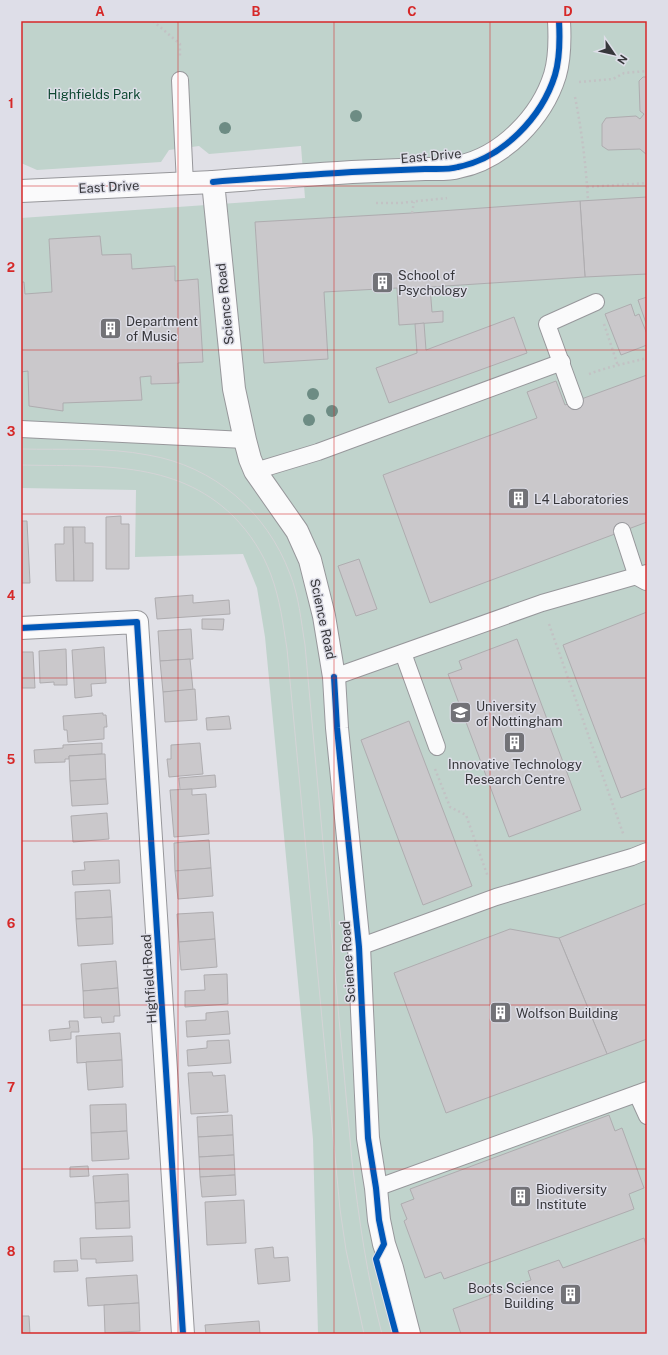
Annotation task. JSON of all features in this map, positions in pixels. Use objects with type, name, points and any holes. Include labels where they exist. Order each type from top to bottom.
[{"type":"street","name":"East Drive","points":[[21,191],[185,184],[324,174],[458,168],[486,158],[508,143],[528,124],[546,99],[555,75],[558,61],[560,38],[559,21]]},
{"type":"street","name":"Science Road","points":[[213,182],[234,389],[250,460],[255,471],[298,531],[310,560],[324,616],[334,677],[337,728],[359,947],[368,1138],[376,1188],[379,1220],[408,1334]]},
{"type":"street","name":"Highfield Road","points":[[21,628],[137,622],[183,1334]]},
{"type":"lane","points":[[180,80],[185,184]]},
{"type":"lane","points":[[575,401],[547,324],[596,302]]},
{"type":"lane","points":[[255,471],[318,452],[562,362]]},
{"type":"lane","points":[[22,429],[245,440]]},
{"type":"lane","points":[[334,677],[542,603],[644,578],[622,531]]},
{"type":"lane","points":[[403,653],[438,747]]},
{"type":"lane","points":[[359,947],[496,898],[632,857],[647,851]]},
{"type":"lane","points":[[376,1188],[642,1092],[647,1116]]},
{"type":"path","points":[[153,21],[180,44],[180,80]]},
{"type":"path","points":[[558,61],[572,83],[613,79],[624,73],[647,71]]},
{"type":"path","points":[[575,96],[581,124],[588,201]]},
{"type":"path","points":[[587,187],[647,183]]},
{"type":"path","points":[[376,203],[414,202],[448,198]]},
{"type":"path","points":[[412,214],[414,202]]},
{"type":"path","points":[[596,302],[618,366]]},
{"type":"path","points":[[568,382],[603,368],[618,366],[647,358]]},
{"type":"path","points":[[542,603],[632,857]]},
{"type":"path","points":[[438,747],[434,767],[450,807],[466,814],[496,898]]},
{"type":"green space","name":"University of Nottingham","points":[[21,21],[647,21],[647,1334],[318,1334],[313,1139],[265,637],[257,588],[243,554],[135,557],[136,490],[21,488],[21,218],[305,198],[301,146],[209,154],[199,146],[169,150],[161,162],[37,170],[21,163]]},
{"type":"building","points":[[643,77],[647,77],[647,155],[640,149],[608,150],[602,146],[602,124],[606,118],[636,116],[640,119],[644,114],[640,111],[639,81]]},
{"type":"building","points":[[647,197],[647,274],[585,277],[580,201]]},
{"type":"building","name":"School of Psychology","points":[[580,201],[585,277],[430,287],[432,312],[443,311],[443,322],[399,325],[397,288],[324,292],[328,359],[264,363],[255,222]]},
{"type":"building","name":"Department of Music","points":[[100,236],[102,255],[131,254],[132,269],[175,266],[175,281],[198,279],[203,362],[178,363],[179,383],[151,384],[151,376],[140,377],[142,400],[63,403],[63,411],[29,406],[28,371],[21,372],[21,282],[24,282],[25,294],[52,292],[49,239]]},
{"type":"building","points":[[647,297],[647,326],[638,300]]},
{"type":"building","points":[[631,304],[635,316],[639,314],[647,334],[647,345],[621,355],[605,314]]},
{"type":"building","points":[[514,317],[527,353],[389,403],[376,368],[417,353],[415,324],[424,323],[426,350]]},
{"type":"building","name":"L4 Laboratories","points":[[647,375],[647,522],[430,603],[383,475],[537,418],[527,392],[556,381],[565,405]]},
{"type":"building","points":[[121,516],[121,524],[129,524],[129,569],[106,569],[106,517]]},
{"type":"building","points":[[21,521],[27,521],[30,583],[21,583]]},
{"type":"building","points":[[64,527],[73,527],[74,581],[56,581],[55,544],[64,544]]},
{"type":"building","points":[[73,527],[85,527],[85,543],[93,543],[93,581],[74,581]]},
{"type":"building","points":[[359,559],[377,609],[356,616],[338,566]]},
{"type":"building","points":[[193,595],[193,603],[229,600],[230,614],[157,619],[155,598]]},
{"type":"building","points":[[647,612],[647,788],[621,798],[563,645]]},
{"type":"building","points":[[202,619],[224,619],[223,630],[202,629]]},
{"type":"building","points":[[191,629],[193,659],[160,661],[158,631]]},
{"type":"building","name":"Innovative Technology Research Centre","points":[[517,639],[581,810],[509,837],[448,674],[462,669],[459,661]]},
{"type":"building","points":[[104,647],[106,683],[91,684],[92,696],[75,698],[72,650]]},
{"type":"building","points":[[66,649],[67,685],[54,685],[54,682],[40,683],[39,651]]},
{"type":"building","points":[[21,652],[33,652],[35,688],[22,688]]},
{"type":"building","points":[[190,659],[193,690],[163,692],[160,661]]},
{"type":"building","points":[[195,689],[197,720],[165,722],[163,692]]},
{"type":"building","points":[[103,713],[103,715],[106,715],[107,727],[104,727],[104,739],[68,742],[67,730],[64,730],[63,716]]},
{"type":"building","points":[[229,716],[231,729],[207,730],[206,718]]},
{"type":"building","points":[[409,721],[472,886],[423,905],[361,740]]},
{"type":"building","points":[[102,743],[102,754],[69,756],[69,759],[65,759],[65,762],[35,763],[34,750],[63,748],[63,745]]},
{"type":"building","points":[[200,743],[203,774],[169,777],[167,759],[171,759],[171,745]]},
{"type":"building","points":[[105,754],[106,779],[70,781],[69,756]]},
{"type":"building","points":[[215,775],[216,787],[180,790],[179,778]]},
{"type":"building","points":[[106,779],[108,804],[72,806],[70,781]]},
{"type":"building","points":[[192,789],[192,795],[206,794],[209,834],[174,837],[170,790]]},
{"type":"building","points":[[107,813],[109,839],[73,842],[71,816]]},
{"type":"building","points":[[209,840],[211,868],[175,871],[174,843]]},
{"type":"building","points":[[119,860],[120,883],[73,885],[72,871],[85,870],[84,862]]},
{"type":"building","points":[[211,868],[213,896],[178,899],[175,871]]},
{"type":"building","points":[[110,890],[112,917],[76,919],[75,892]]},
{"type":"building","points":[[647,903],[647,1039],[607,1054],[559,938]]},
{"type":"building","points":[[213,912],[215,939],[179,942],[177,914]]},
{"type":"building","points":[[112,917],[113,944],[78,946],[76,919]]},
{"type":"building","name":"Wolfson Building","points":[[510,929],[559,938],[607,1054],[446,1113],[394,973]]},
{"type":"building","points":[[215,939],[217,967],[181,970],[179,942]]},
{"type":"building","points":[[116,961],[118,988],[83,991],[81,964]]},
{"type":"building","points":[[227,974],[228,1004],[185,1007],[185,991],[205,990],[204,975]]},
{"type":"building","points":[[118,988],[120,1016],[114,1016],[114,1022],[102,1023],[101,1017],[84,1018],[83,991]]},
{"type":"building","points":[[228,1011],[230,1034],[187,1037],[186,1021],[206,1020],[206,1013]]},
{"type":"building","points":[[69,1021],[78,1021],[79,1032],[71,1032],[71,1039],[50,1041],[49,1030],[70,1028]]},
{"type":"building","points":[[120,1033],[122,1060],[77,1063],[76,1036]]},
{"type":"building","points":[[229,1040],[231,1063],[188,1066],[187,1050],[207,1048],[207,1041]]},
{"type":"building","points":[[122,1060],[123,1087],[88,1090],[86,1062]]},
{"type":"building","points":[[212,1072],[213,1076],[225,1075],[228,1112],[191,1114],[188,1073]]},
{"type":"building","points":[[126,1104],[127,1131],[91,1133],[90,1105]]},
{"type":"building","points":[[232,1115],[233,1135],[198,1137],[197,1117]]},
{"type":"building","name":"Biodiversity Institute","points":[[609,1115],[615,1131],[622,1128],[644,1188],[629,1194],[634,1209],[444,1279],[441,1272],[425,1278],[404,1221],[407,1219],[401,1204],[414,1199],[410,1189]]},
{"type":"building","points":[[127,1131],[129,1159],[92,1161],[91,1133]]},
{"type":"building","points":[[233,1135],[234,1155],[199,1157],[198,1137]]},
{"type":"building","points":[[234,1155],[235,1175],[200,1177],[199,1157]]},
{"type":"building","points":[[88,1166],[89,1176],[70,1177],[70,1167]]},
{"type":"building","points":[[128,1174],[129,1201],[95,1203],[93,1176]]},
{"type":"building","points":[[235,1175],[236,1195],[202,1197],[200,1177]]},
{"type":"building","points":[[244,1200],[246,1243],[207,1245],[205,1202]]},
{"type":"building","points":[[129,1201],[130,1228],[96,1229],[95,1203]]},
{"type":"building","points":[[132,1236],[133,1261],[96,1263],[96,1259],[81,1259],[80,1238]]},
{"type":"building","name":"Boots Science Building","points":[[644,1238],[647,1248],[647,1334],[461,1334],[453,1309],[531,1280],[528,1271],[559,1260],[563,1268]]},
{"type":"building","points":[[273,1247],[274,1258],[288,1257],[290,1281],[258,1284],[255,1249]]},
{"type":"building","points":[[77,1260],[78,1271],[54,1272],[54,1261]]},
{"type":"building","points":[[137,1275],[139,1303],[88,1306],[86,1278]]},
{"type":"building","points":[[139,1303],[140,1331],[105,1333],[104,1305]]},
{"type":"building","points":[[21,1316],[29,1316],[30,1334],[21,1334]]},
{"type":"building","points":[[259,1321],[260,1334],[206,1334],[205,1325]]},
{"type":"tram line","points":[[21,449],[85,449],[132,452],[172,461],[195,470],[216,481],[235,495],[252,512],[267,531],[280,552],[290,574],[298,600],[305,645],[352,1161],[364,1248],[382,1334]]},
{"type":"tram line","points":[[21,465],[106,467],[134,470],[160,475],[186,484],[210,498],[233,516],[250,536],[268,567],[279,602],[287,649],[340,1209],[346,1250],[364,1334]]},
{"type":"cycle path","points":[[213,182],[352,172],[446,169],[475,162],[490,155],[505,145],[518,133],[541,106],[549,91],[557,69],[560,35],[559,21]]},
{"type":"cycle path","points":[[21,628],[137,622],[183,1334]]},
{"type":"cycle path","points":[[334,677],[337,728],[359,947],[368,1138],[376,1188],[379,1220],[384,1244],[376,1259],[396,1334]]},
{"type":"place","name":"School of Psychology","points":[[383,282]]},
{"type":"place","name":"Department of Music","points":[[111,328]]},
{"type":"place","name":"L4 Laboratories","points":[[519,499]]},
{"type":"place","name":"University of Nottingham","points":[[460,713]]},
{"type":"place","name":"Innovative Technology Research Centre","points":[[515,742]]},
{"type":"place","name":"Wolfson Building","points":[[500,1013]]},
{"type":"place","name":"Biodiversity Institute","points":[[521,1196]]},
{"type":"place","name":"Boots Science Building","points":[[570,1295]]},
{"type":"park label","name":"Highfields Park","points":[[94,94]]}]
